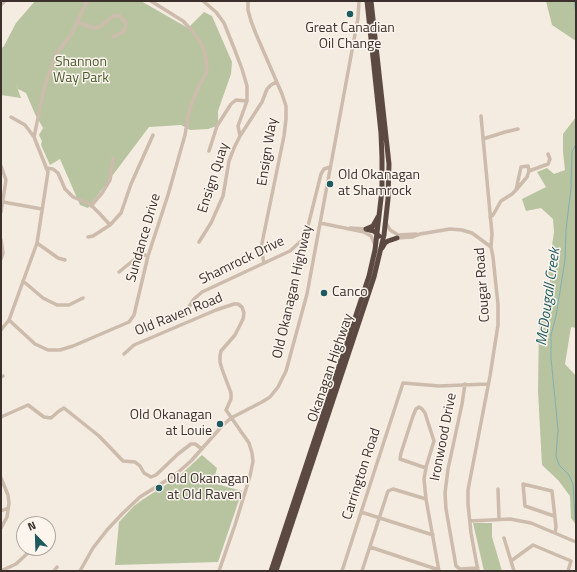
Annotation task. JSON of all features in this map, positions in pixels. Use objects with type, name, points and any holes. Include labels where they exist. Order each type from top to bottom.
[{"type":"highway","name":"Okanagan Highway","points":[[367,1],[382,133],[382,190],[380,211],[381,234]]},
{"type":"highway","name":"Okanagan Highway","points":[[271,571],[369,276],[375,250],[386,220],[389,164],[371,1]]},
{"type":"highway","points":[[366,229],[373,226],[380,211]]},
{"type":"highway","points":[[366,229],[397,238]]},
{"type":"highway","points":[[378,260],[377,250],[381,234]]},
{"type":"highway","points":[[378,260],[385,243],[397,238]]},
{"type":"highway","name":"Okanagan Highway","points":[[276,571],[378,260]]},
{"type":"street","points":[[1,5],[5,1]]},
{"type":"street","points":[[34,137],[44,89],[56,54],[71,35],[87,1]]},
{"type":"street","name":"Sundance Drive","points":[[9,320],[35,344],[48,350],[60,350],[130,322],[134,315],[148,256],[168,195],[185,135],[186,121],[197,90],[206,74],[207,66],[204,50],[200,41],[193,32],[183,21],[151,1]]},
{"type":"street","points":[[203,1],[216,12],[224,24],[242,69],[247,86],[247,101],[238,126],[240,136]]},
{"type":"street","name":"Ensign Way","points":[[248,1],[248,10],[253,28],[286,106],[284,136],[261,248],[264,263]]},
{"type":"street","name":"Old Okanagan Highway","points":[[80,571],[93,548],[122,513],[140,497],[175,475],[191,461],[231,418],[270,397],[278,388],[286,371],[306,294],[358,18],[359,1]]},
{"type":"street","points":[[77,22],[93,28],[100,27],[113,16],[119,15],[126,23],[124,31],[113,37]]},
{"type":"street","name":"Ensign Quay","points":[[199,242],[211,223],[222,196],[229,162],[234,148],[262,102],[267,89],[276,82]]},
{"type":"street","points":[[209,151],[217,126],[230,104],[236,100],[247,101]]},
{"type":"street","name":"Cougar Road","points":[[478,570],[470,521],[468,490],[498,325],[496,286],[491,247],[492,234],[481,116]]},
{"type":"street","points":[[1,330],[9,320],[37,243],[48,172],[34,137],[25,124],[11,117]]},
{"type":"street","points":[[483,139],[518,129]]},
{"type":"street","points":[[88,237],[93,236],[110,225],[120,213],[130,184],[133,181],[153,135]]},
{"type":"street","points":[[529,171],[548,164],[550,159],[548,154]]},
{"type":"street","points":[[91,206],[102,194],[110,180],[113,158]]},
{"type":"street","points":[[1,166],[6,180],[1,212]]},
{"type":"street","points":[[490,216],[502,201],[512,194],[516,190],[527,177],[529,171],[528,166],[522,167],[516,190]]},
{"type":"street","name":"Shamrock Drive","points":[[187,310],[194,299],[202,292],[290,251],[301,241],[307,230],[321,174],[324,169],[330,167]]},
{"type":"street","points":[[46,168],[53,169],[58,173],[65,189],[73,197],[91,206],[110,225]]},
{"type":"street","points":[[3,202],[42,209]]},
{"type":"street","points":[[386,220],[390,230],[398,235],[420,234],[450,229],[462,230],[472,233],[491,247]]},
{"type":"street","points":[[320,223],[369,234],[374,242],[375,250]]},
{"type":"street","points":[[345,228],[366,229]]},
{"type":"street","points":[[397,238],[412,237],[420,234]]},
{"type":"street","points":[[1,240],[3,253],[1,259]]},
{"type":"street","points":[[37,243],[58,258],[65,260]]},
{"type":"street","points":[[119,272],[141,254],[148,256]]},
{"type":"street","points":[[23,281],[43,298],[57,305],[69,305],[82,298]]},
{"type":"street","name":"Old Raven Road","points":[[124,354],[134,345],[216,310],[238,304],[242,307],[244,313],[243,319],[235,336],[221,351],[220,356],[222,369],[231,393],[231,399],[226,410],[231,418]]},
{"type":"street","name":"Carrington Road","points":[[342,571],[403,383],[439,386],[465,384]]},
{"type":"street","points":[[465,384],[488,384]]},
{"type":"street","name":"Ironwood Drive","points":[[465,384],[448,469],[445,493],[446,509],[456,566],[460,569],[478,570]]},
{"type":"street","points":[[1,417],[28,405],[44,417],[51,418],[64,408],[99,436],[105,444],[123,461],[135,462],[140,466],[144,473],[151,476],[156,475],[190,444],[196,444],[202,448]]},
{"type":"street","points":[[426,467],[434,441],[425,413],[419,407],[416,409],[413,416],[400,459],[426,468],[424,484],[439,571]]},
{"type":"street","points":[[219,571],[235,525],[253,461],[249,444],[231,418]]},
{"type":"street","points":[[1,478],[8,495],[9,503],[7,517],[1,528]]},
{"type":"street","points":[[554,516],[525,506],[523,484],[552,491],[556,527],[555,533]]},
{"type":"street","points":[[362,571],[388,491],[392,489],[426,499]]},
{"type":"street","points":[[498,489],[499,520]]},
{"type":"street","points":[[1,511],[8,508]]},
{"type":"street","points":[[361,512],[432,535]]},
{"type":"street","points":[[470,521],[510,519],[531,523],[576,542]]},
{"type":"street","points":[[504,538],[514,571]]},
{"type":"street","points":[[511,561],[532,545],[571,561],[568,571]]},
{"type":"street","points":[[370,547],[439,571]]},
{"type":"street","points":[[1,570],[16,564],[25,556]]},
{"type":"street","points":[[54,571],[57,567]]},
{"type":"green space","name":"Shannon Way Park","points":[[35,1],[141,1],[188,28],[204,12],[212,16],[232,62],[231,74],[218,111],[217,126],[208,129],[190,130],[181,125],[149,127],[88,208],[80,205],[60,159],[50,165],[41,145],[42,141],[39,135],[43,128],[26,93],[18,89],[16,84],[21,98],[1,95],[1,49],[16,23]]},
{"type":"green space","points":[[546,1],[576,1],[576,41],[552,25]]},
{"type":"green space","points":[[576,117],[576,328],[571,327],[565,364],[576,376],[576,525],[571,518],[570,496],[558,480],[542,465],[538,391],[539,325],[551,287],[548,271],[554,232],[553,219],[541,208],[526,211],[522,199],[546,187],[537,172],[547,168],[554,174],[565,170],[563,134]]},
{"type":"green space","points":[[202,455],[217,468],[213,483],[242,491],[218,562],[115,565],[119,522],[134,506],[178,477]]},
{"type":"green space","points":[[473,523],[492,523],[492,537],[502,571],[484,571]]},
{"type":"waterway","name":"McDougall Creek","points":[[574,1],[576,11]]},
{"type":"waterway","name":"McDougall Creek","points":[[576,144],[572,152],[571,189],[566,229],[565,260],[556,316],[551,335],[551,358],[558,430],[556,456],[559,465],[569,475],[573,484],[576,521]]},
{"type":"place","name":"Great Canadian Oil Change","points":[[350,14]]},
{"type":"place","name":"Old Okanagan at Shamrock","points":[[330,184]]},
{"type":"place","name":"Canco","points":[[324,293]]},
{"type":"place","name":"Old Okanagan at Louie","points":[[220,424]]},
{"type":"place","name":"Old Okanagan at Old Raven","points":[[159,488]]}]
